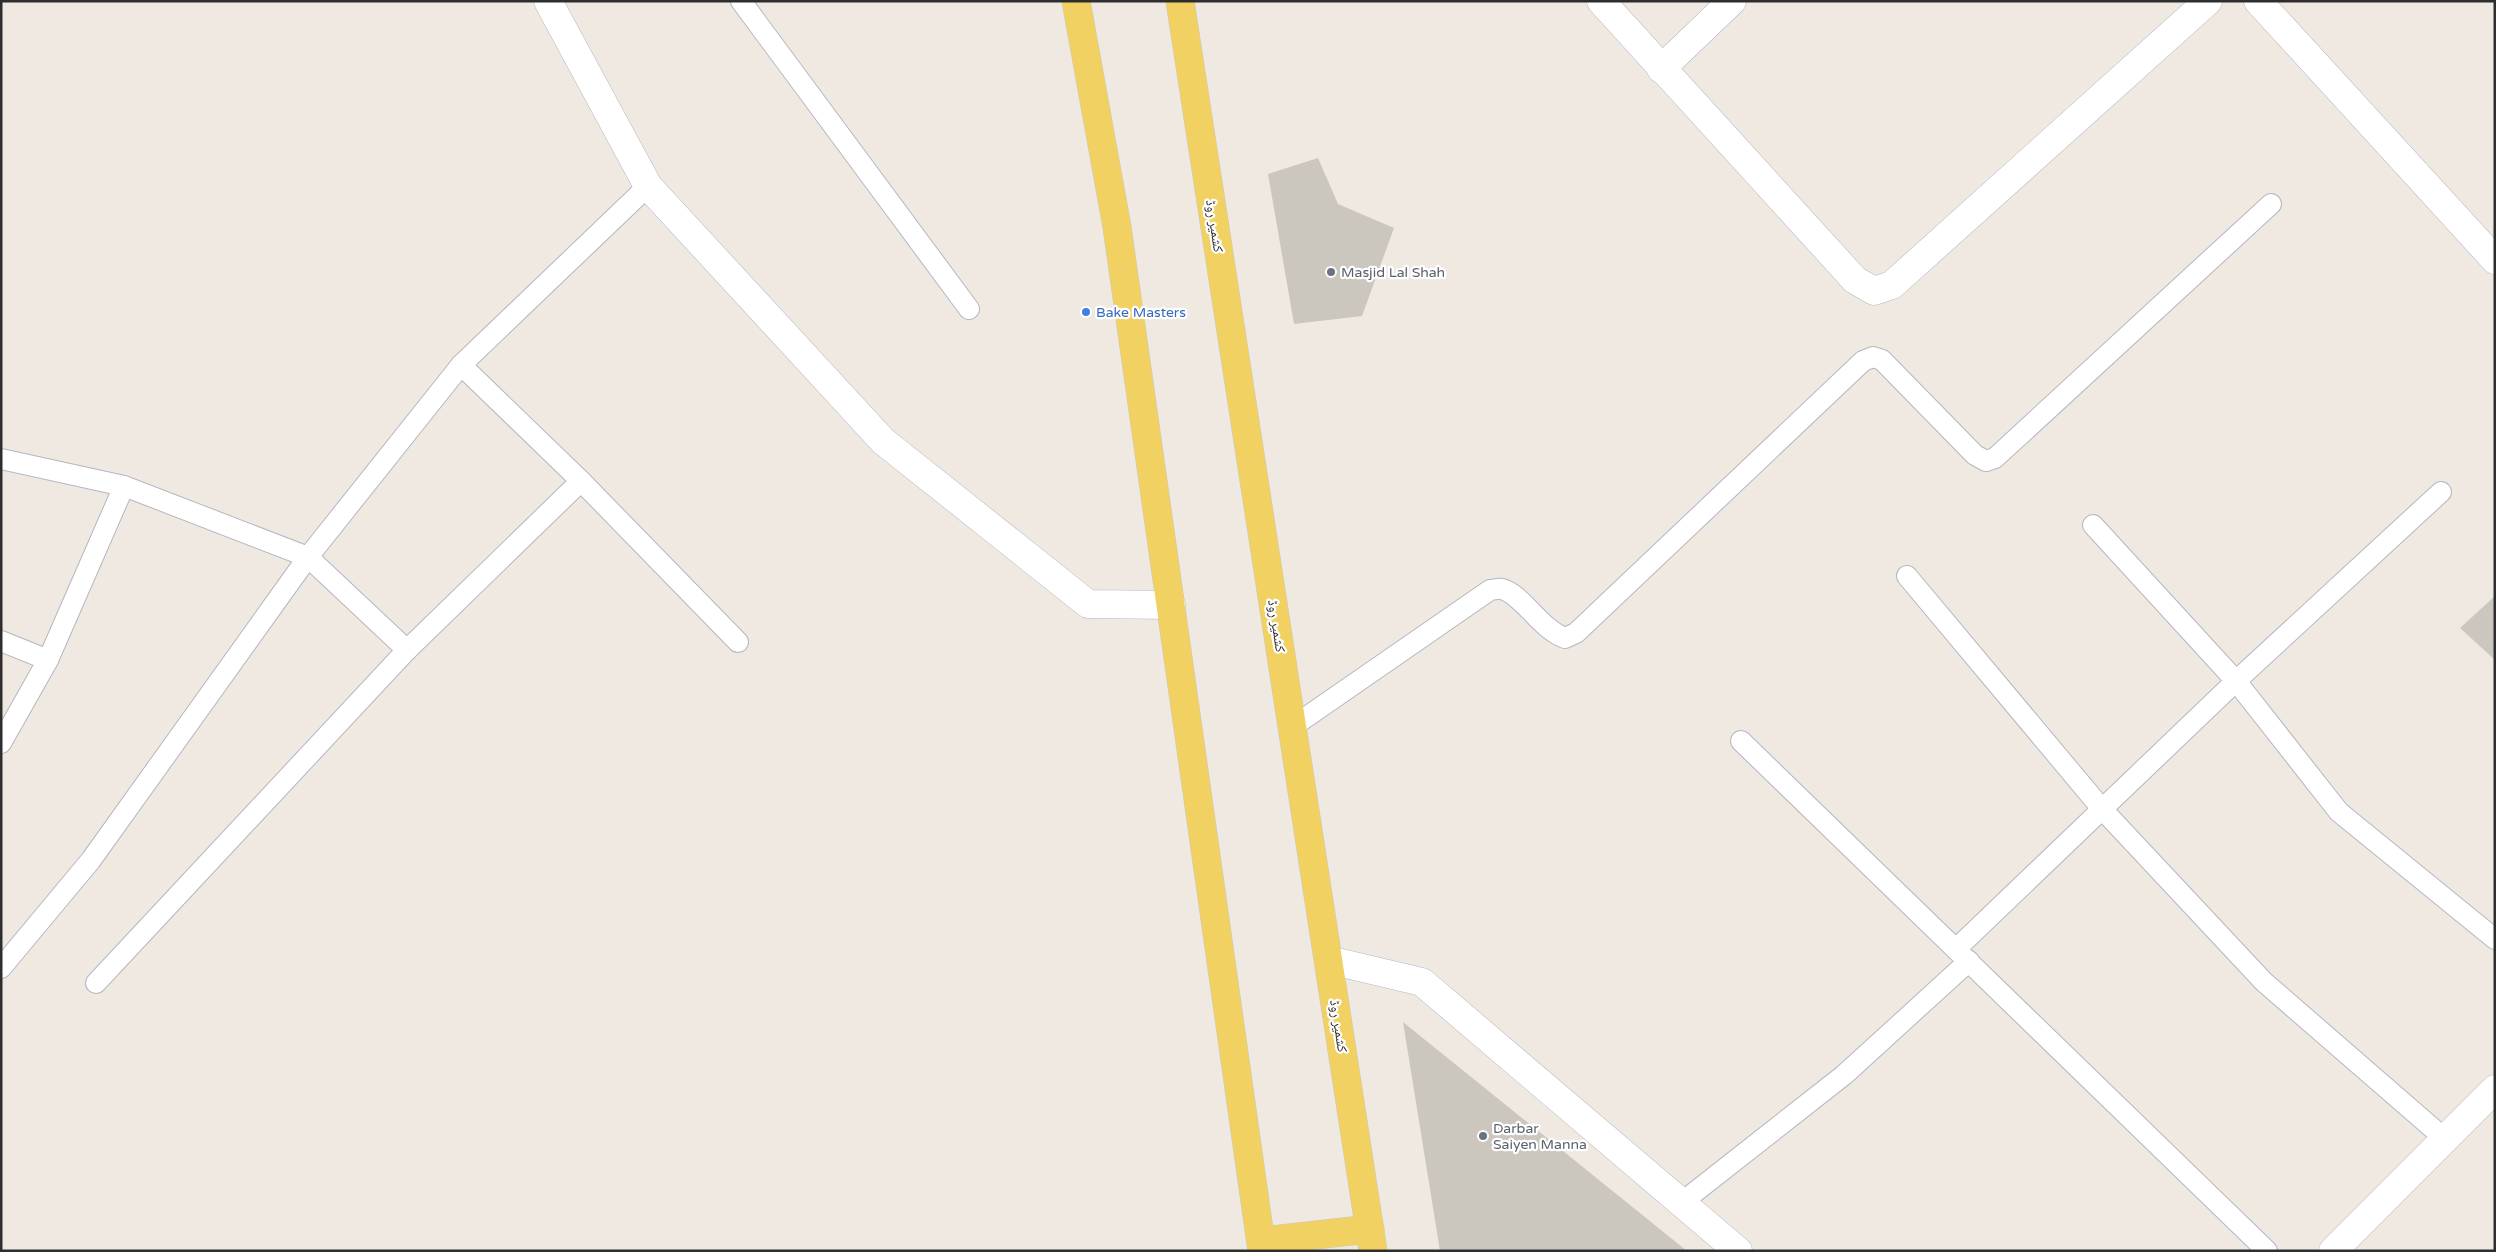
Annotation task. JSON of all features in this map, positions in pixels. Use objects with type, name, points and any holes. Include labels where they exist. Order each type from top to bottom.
[{"type":"main road","points":[[1076,1],[1118,227],[1261,1246],[1372,1240]]},
{"type":"main road","name":"کشمیر روڈ","points":[[1180,1],[1372,1240]]},
{"type":"street","points":[[548,1],[648,186],[883,440],[1088,604],[1171,605]]},
{"type":"street","points":[[1601,1],[1855,280],[1874,291],[1892,285],[2208,1]]},
{"type":"street","points":[[1661,69],[1732,1]]},
{"type":"street","points":[[2258,1],[2495,260]]},
{"type":"street","points":[[1329,960],[1422,982],[1738,1251]]},
{"type":"street","points":[[2333,1251],[2495,1089]]},
{"type":"lane","points":[[741,1],[969,309]]},
{"type":"lane","points":[[4,958],[91,860],[308,557],[461,365],[648,186]]},
{"type":"lane","points":[[1292,727],[1490,590],[1501,589],[1512,595],[1552,634],[1565,638],[1576,633],[1863,361],[1873,357],[1882,360],[1975,455],[1986,461],[1995,458],[2271,204]]},
{"type":"lane","points":[[461,365],[581,481],[738,642]]},
{"type":"lane","points":[[1,459],[124,486],[308,557],[407,650]]},
{"type":"lane","points":[[96,983],[407,650],[581,481]]},
{"type":"lane","points":[[1,743],[48,660],[124,486]]},
{"type":"lane","points":[[1681,1203],[1844,1075],[2102,809],[2236,681],[2440,492]]},
{"type":"lane","points":[[2093,525],[2236,681],[2339,812],[2495,939]]},
{"type":"lane","points":[[1907,576],[2102,809],[2264,982],[2445,1139]]},
{"type":"lane","points":[[1,641],[48,660]]},
{"type":"lane","points":[[1741,741],[2267,1251]]},
{"type":"building","name":"Masjid Lal Shah","points":[[1318,158],[1338,204],[1394,228],[1362,316],[1294,324],[1268,174]]},
{"type":"building","points":[[2495,596],[2495,660],[2460,628]]},
{"type":"building","name":"Darbar Saiyen Manna","points":[[1403,1022],[1687,1251],[1440,1251]]},
{"type":"place","name":"Masjid Lal Shah","points":[[1331,272]]},
{"type":"place","name":"Bake Masters","points":[[1086,312]]},
{"type":"place","name":"Darbar Saiyen Manna","points":[[1483,1136]]}]
